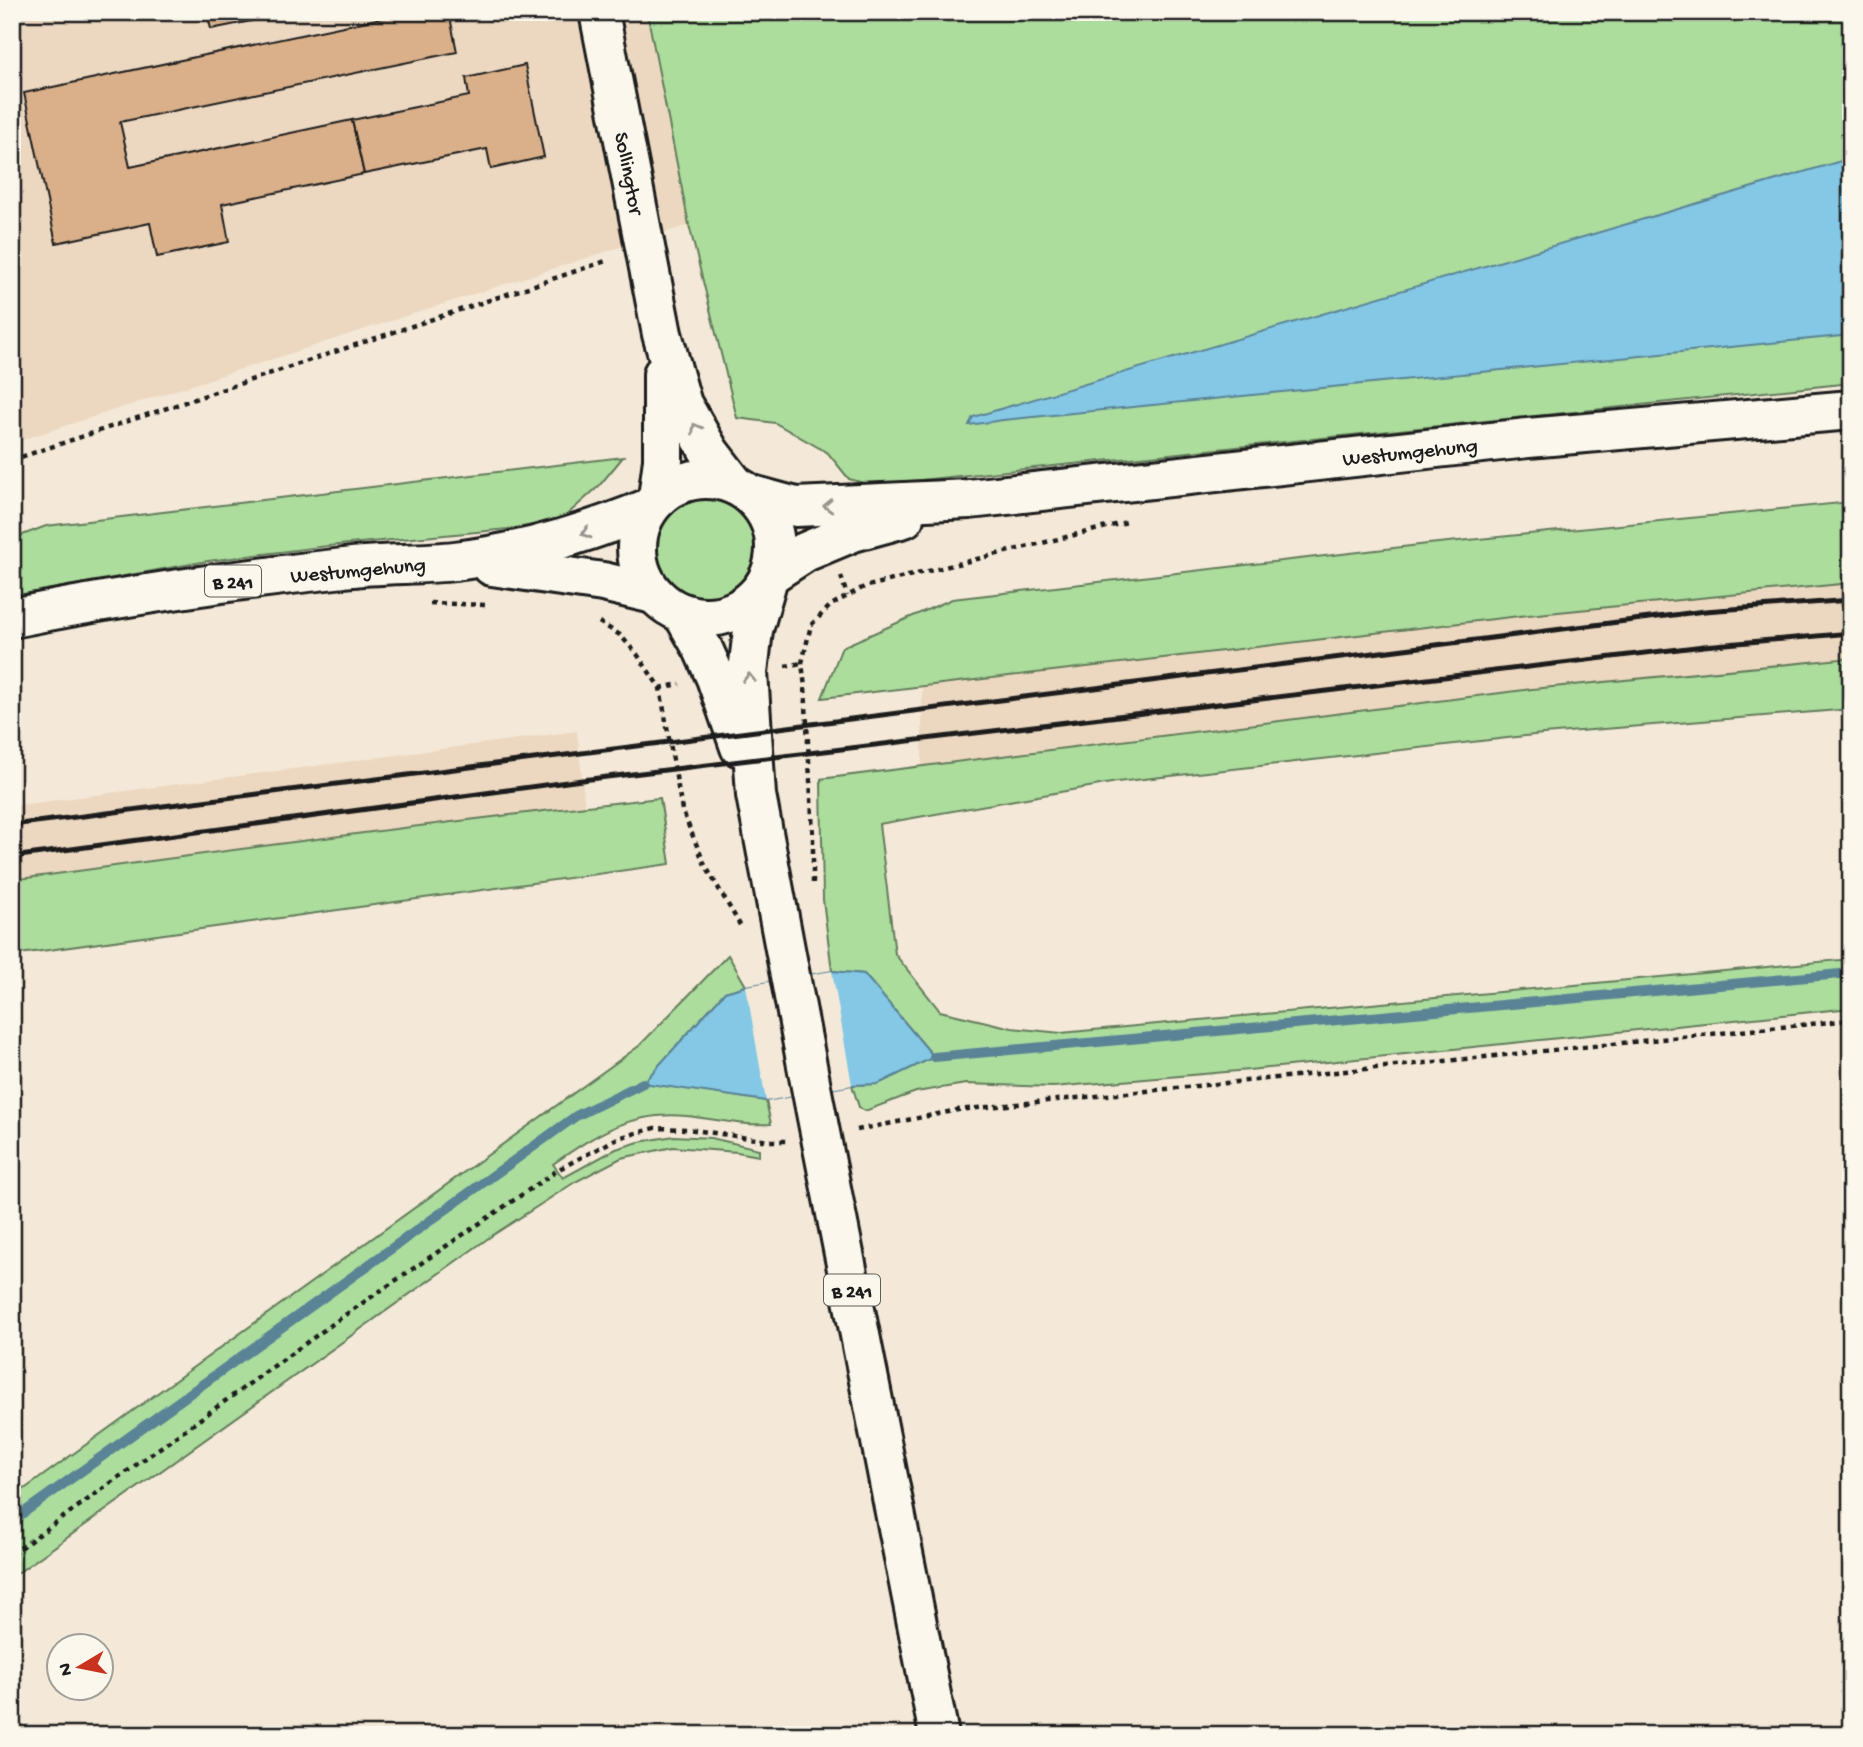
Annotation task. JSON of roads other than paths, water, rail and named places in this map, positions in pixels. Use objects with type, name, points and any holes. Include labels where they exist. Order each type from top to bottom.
[{"type":"main road","name":"Sollingtor","points":[[599,12],[662,334],[682,404],[710,453],[743,489]]},
{"type":"main road","name":"Sollingtor","points":[[654,503],[663,460],[662,334]]},
{"type":"main road","name":"Westumgehung","points":[[743,489],[796,507],[969,499],[1528,438],[1851,410]]},
{"type":"main road","name":"B 241","points":[[756,794],[716,678],[703,649],[642,574],[637,552],[639,529],[654,503],[675,486],[694,479],[715,478],[743,489],[766,511],[774,531],[776,553],[753,630],[748,672],[756,794],[812,1093],[939,1735]]},
{"type":"main road","name":"Westumgehung","points":[[769,579],[805,551],[853,532],[969,499]]},
{"type":"main road","name":"Westumgehung","points":[[12,618],[106,599],[224,582],[347,567],[455,561],[540,547],[603,527],[654,503]]},
{"type":"main road","name":"Westumgehung","points":[[455,561],[603,582],[668,604]]},
{"type":"main road","name":"B 241","points":[[668,604],[706,618],[730,614],[750,603],[769,579]]},
{"type":"water","points":[[1851,158],[1851,335],[969,425],[973,417]]},
{"type":"water","points":[[832,971],[864,974],[934,1057],[878,1084],[852,1085],[766,1101],[643,1083],[725,992]]},
{"type":"waterway","points":[[934,1057],[1851,973]]},
{"type":"waterway","points":[[12,1521],[576,1116],[643,1083]]},
{"type":"railway","points":[[12,825],[1705,611],[1851,600]]},
{"type":"railway","points":[[12,857],[582,780],[1704,646],[1851,633]]}]
